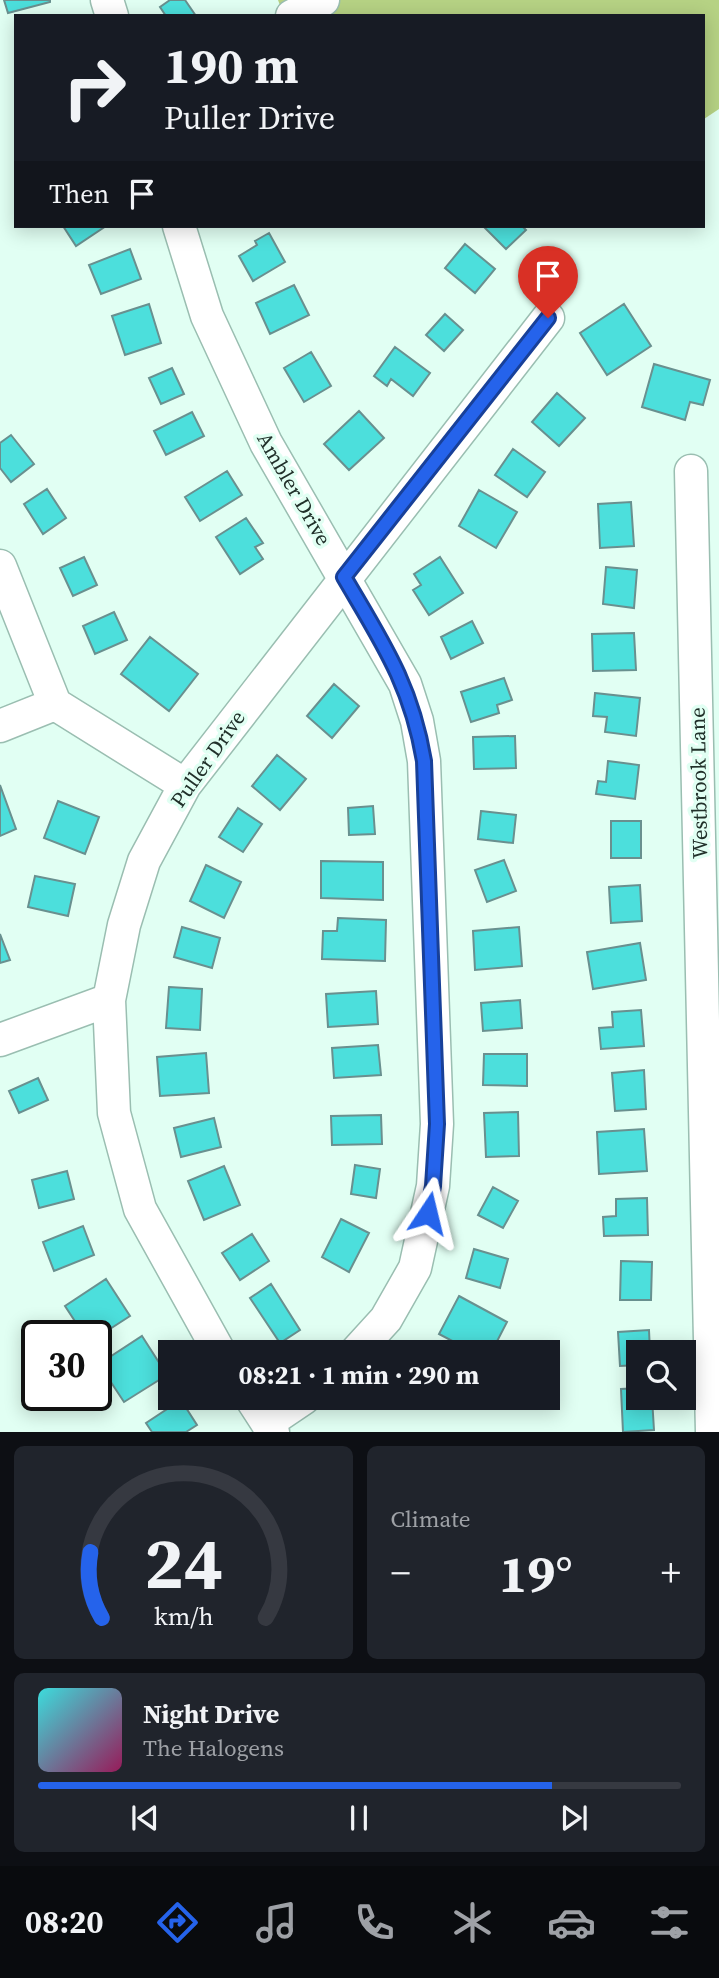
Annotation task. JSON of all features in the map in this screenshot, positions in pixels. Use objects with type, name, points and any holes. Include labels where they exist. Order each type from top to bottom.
[{"type":"street","points":[[296,14],[323,0]]},
{"type":"street","name":"Ambler Drive","points":[[180,228],[207,316],[266,443],[405,684],[424,761],[437,1124],[433,1186],[415,1268],[387,1319],[367,1340]]},
{"type":"street","name":"Puller Drive","points":[[213,1340],[140,1209],[114,1113],[109,1000],[124,925],[144,861],[185,785],[344,577],[548,318]]},
{"type":"street","name":"Westbrook Lane","points":[[691,471],[708,699],[712,1432]]},
{"type":"street","points":[[0,566],[55,704],[185,785]]},
{"type":"street","points":[[0,726],[55,704]]},
{"type":"street","points":[[0,1040],[109,1000]]},
{"type":"street","points":[[264,1418],[280,1410]]},
{"type":"green space","points":[[278,0],[719,0],[719,109],[705,118],[705,14],[283,14]]},
{"type":"building","points":[[4,0],[50,0],[50,2],[8,13]]},
{"type":"building","points":[[170,0],[185,0],[195,14],[165,14],[160,7]]},
{"type":"building","points":[[64,228],[103,228],[76,246]]},
{"type":"building","points":[[485,228],[526,230],[506,249]]},
{"type":"building","points":[[269,233],[285,262],[253,281],[239,256],[257,245],[255,241]]},
{"type":"building","points":[[465,244],[495,269],[475,293],[445,268]]},
{"type":"building","points":[[130,249],[141,279],[101,294],[89,265]]},
{"type":"building","points":[[294,285],[309,315],[270,334],[256,303]]},
{"type":"building","points":[[149,304],[161,343],[125,355],[112,316]]},
{"type":"building","points":[[624,304],[651,346],[607,375],[580,333]]},
{"type":"building","points":[[445,314],[463,330],[444,351],[426,335]]},
{"type":"building","points":[[395,347],[430,373],[413,396],[391,379],[387,386],[374,376]]},
{"type":"building","points":[[311,352],[331,386],[304,402],[284,368]]},
{"type":"building","points":[[654,364],[710,380],[703,405],[690,402],[685,420],[642,407]]},
{"type":"building","points":[[172,368],[184,394],[161,404],[149,378]]},
{"type":"building","points":[[557,393],[585,418],[559,446],[532,422]]},
{"type":"building","points":[[359,411],[384,438],[349,470],[324,444]]},
{"type":"building","points":[[192,412],[204,436],[166,455],[154,431]]},
{"type":"building","points":[[11,435],[34,464],[11,482],[0,468],[0,443]]},
{"type":"building","points":[[513,449],[545,472],[527,497],[495,475]]},
{"type":"building","points":[[227,471],[242,495],[200,521],[185,497]]},
{"type":"building","points":[[47,489],[66,518],[43,534],[24,504]]},
{"type":"building","points":[[479,490],[517,512],[496,548],[459,526]]},
{"type":"building","points":[[631,502],[634,546],[600,548],[598,504]]},
{"type":"building","points":[[246,518],[263,543],[255,547],[263,559],[240,574],[216,537]]},
{"type":"building","points":[[84,557],[97,585],[73,596],[60,568]]},
{"type":"building","points":[[440,557],[463,593],[429,615],[413,590],[421,585],[414,574]]},
{"type":"building","points":[[606,567],[637,570],[634,608],[603,604]]},
{"type":"building","points":[[114,612],[127,640],[95,654],[83,626]]},
{"type":"building","points":[[472,621],[483,643],[451,659],[441,637]]},
{"type":"building","points":[[634,633],[636,670],[593,671],[592,634]]},
{"type":"building","points":[[150,637],[198,674],[169,711],[121,674]]},
{"type":"building","points":[[504,678],[512,700],[497,705],[499,713],[471,722],[461,692]]},
{"type":"building","points":[[334,684],[359,706],[332,738],[307,716]]},
{"type":"building","points":[[595,693],[640,698],[636,736],[605,732],[607,717],[593,716]]},
{"type":"building","points":[[515,736],[516,768],[474,769],[473,737]]},
{"type":"building","points":[[277,755],[306,779],[280,810],[252,786]]},
{"type":"building","points":[[608,761],[639,765],[635,799],[596,794],[598,781],[606,782]]},
{"type":"building","points":[[0,785],[16,829],[0,836]]},
{"type":"building","points":[[58,801],[99,817],[85,854],[44,838]]},
{"type":"building","points":[[373,806],[375,834],[349,835],[348,808]]},
{"type":"building","points":[[238,808],[262,824],[243,852],[219,837]]},
{"type":"building","points":[[481,811],[516,815],[513,843],[478,839]]},
{"type":"building","points":[[611,821],[641,821],[641,858],[611,858]]},
{"type":"building","points":[[504,860],[516,891],[487,902],[475,870]]},
{"type":"building","points":[[321,861],[383,862],[383,900],[321,898]]},
{"type":"building","points":[[206,865],[241,882],[224,918],[190,901]]},
{"type":"building","points":[[35,876],[75,884],[68,916],[28,907]]},
{"type":"building","points":[[640,885],[642,921],[611,923],[609,887]]},
{"type":"building","points":[[338,918],[386,920],[385,961],[322,959],[323,931],[337,931]]},
{"type":"building","points":[[182,927],[220,938],[212,968],[174,957]]},
{"type":"building","points":[[519,927],[522,966],[475,970],[473,931]]},
{"type":"building","points":[[0,934],[10,960],[0,963]]},
{"type":"building","points":[[640,943],[646,980],[593,989],[587,952]]},
{"type":"building","points":[[169,987],[202,989],[200,1030],[166,1028]]},
{"type":"building","points":[[376,991],[378,1024],[328,1027],[326,994]]},
{"type":"building","points":[[520,1000],[522,1028],[483,1031],[481,1003]]},
{"type":"building","points":[[641,1010],[644,1046],[601,1049],[599,1028],[613,1027],[612,1012]]},
{"type":"building","points":[[378,1045],[381,1075],[334,1078],[332,1048]]},
{"type":"building","points":[[206,1053],[209,1093],[160,1096],[157,1057]]},
{"type":"building","points":[[484,1054],[527,1054],[527,1086],[483,1085]]},
{"type":"building","points":[[644,1070],[646,1109],[615,1111],[612,1073]]},
{"type":"building","points":[[38,1078],[48,1100],[19,1113],[9,1091]]},
{"type":"building","points":[[518,1112],[519,1156],[486,1157],[484,1113]]},
{"type":"building","points":[[381,1115],[382,1144],[332,1145],[331,1116]]},
{"type":"building","points":[[214,1118],[221,1147],[181,1157],[174,1128]]},
{"type":"building","points":[[644,1129],[647,1171],[599,1174],[597,1132]]},
{"type":"building","points":[[355,1165],[380,1169],[376,1198],[351,1194]]},
{"type":"building","points":[[224,1166],[240,1205],[204,1220],[188,1181]]},
{"type":"building","points":[[67,1171],[74,1199],[39,1208],[32,1180]]},
{"type":"building","points":[[493,1187],[518,1201],[503,1228],[478,1215]]},
{"type":"building","points":[[647,1198],[648,1235],[604,1236],[603,1217],[616,1216],[616,1199]]},
{"type":"building","points":[[341,1219],[369,1233],[349,1272],[322,1257]]},
{"type":"building","points":[[83,1226],[94,1255],[54,1271],[43,1242]]},
{"type":"building","points":[[252,1234],[269,1261],[240,1280],[222,1253]]},
{"type":"building","points":[[474,1249],[508,1259],[500,1288],[466,1278]]},
{"type":"building","points":[[621,1261],[652,1262],[651,1300],[620,1300]]},
{"type":"building","points":[[106,1279],[130,1316],[112,1328],[112,1320],[74,1320],[65,1306]]},
{"type":"building","points":[[271,1284],[300,1330],[285,1340],[278,1340],[250,1298]]},
{"type":"building","points":[[459,1296],[507,1322],[498,1340],[450,1340],[439,1334]]},
{"type":"building","points":[[649,1330],[649,1340],[626,1340],[626,1366],[620,1366],[618,1332]]},
{"type":"building","points":[[142,1336],[158,1361],[158,1381],[124,1402],[112,1384],[112,1356]]},
{"type":"building","points":[[621,1389],[626,1389],[626,1410],[653,1410],[654,1430],[623,1432]]},
{"type":"building","points":[[166,1410],[187,1410],[197,1425],[186,1432],[152,1432],[146,1423]]},
{"type":"route","points":[[428,1213],[433,1186],[437,1124],[424,761],[417,721],[405,684],[344,577],[548,318]]}]
